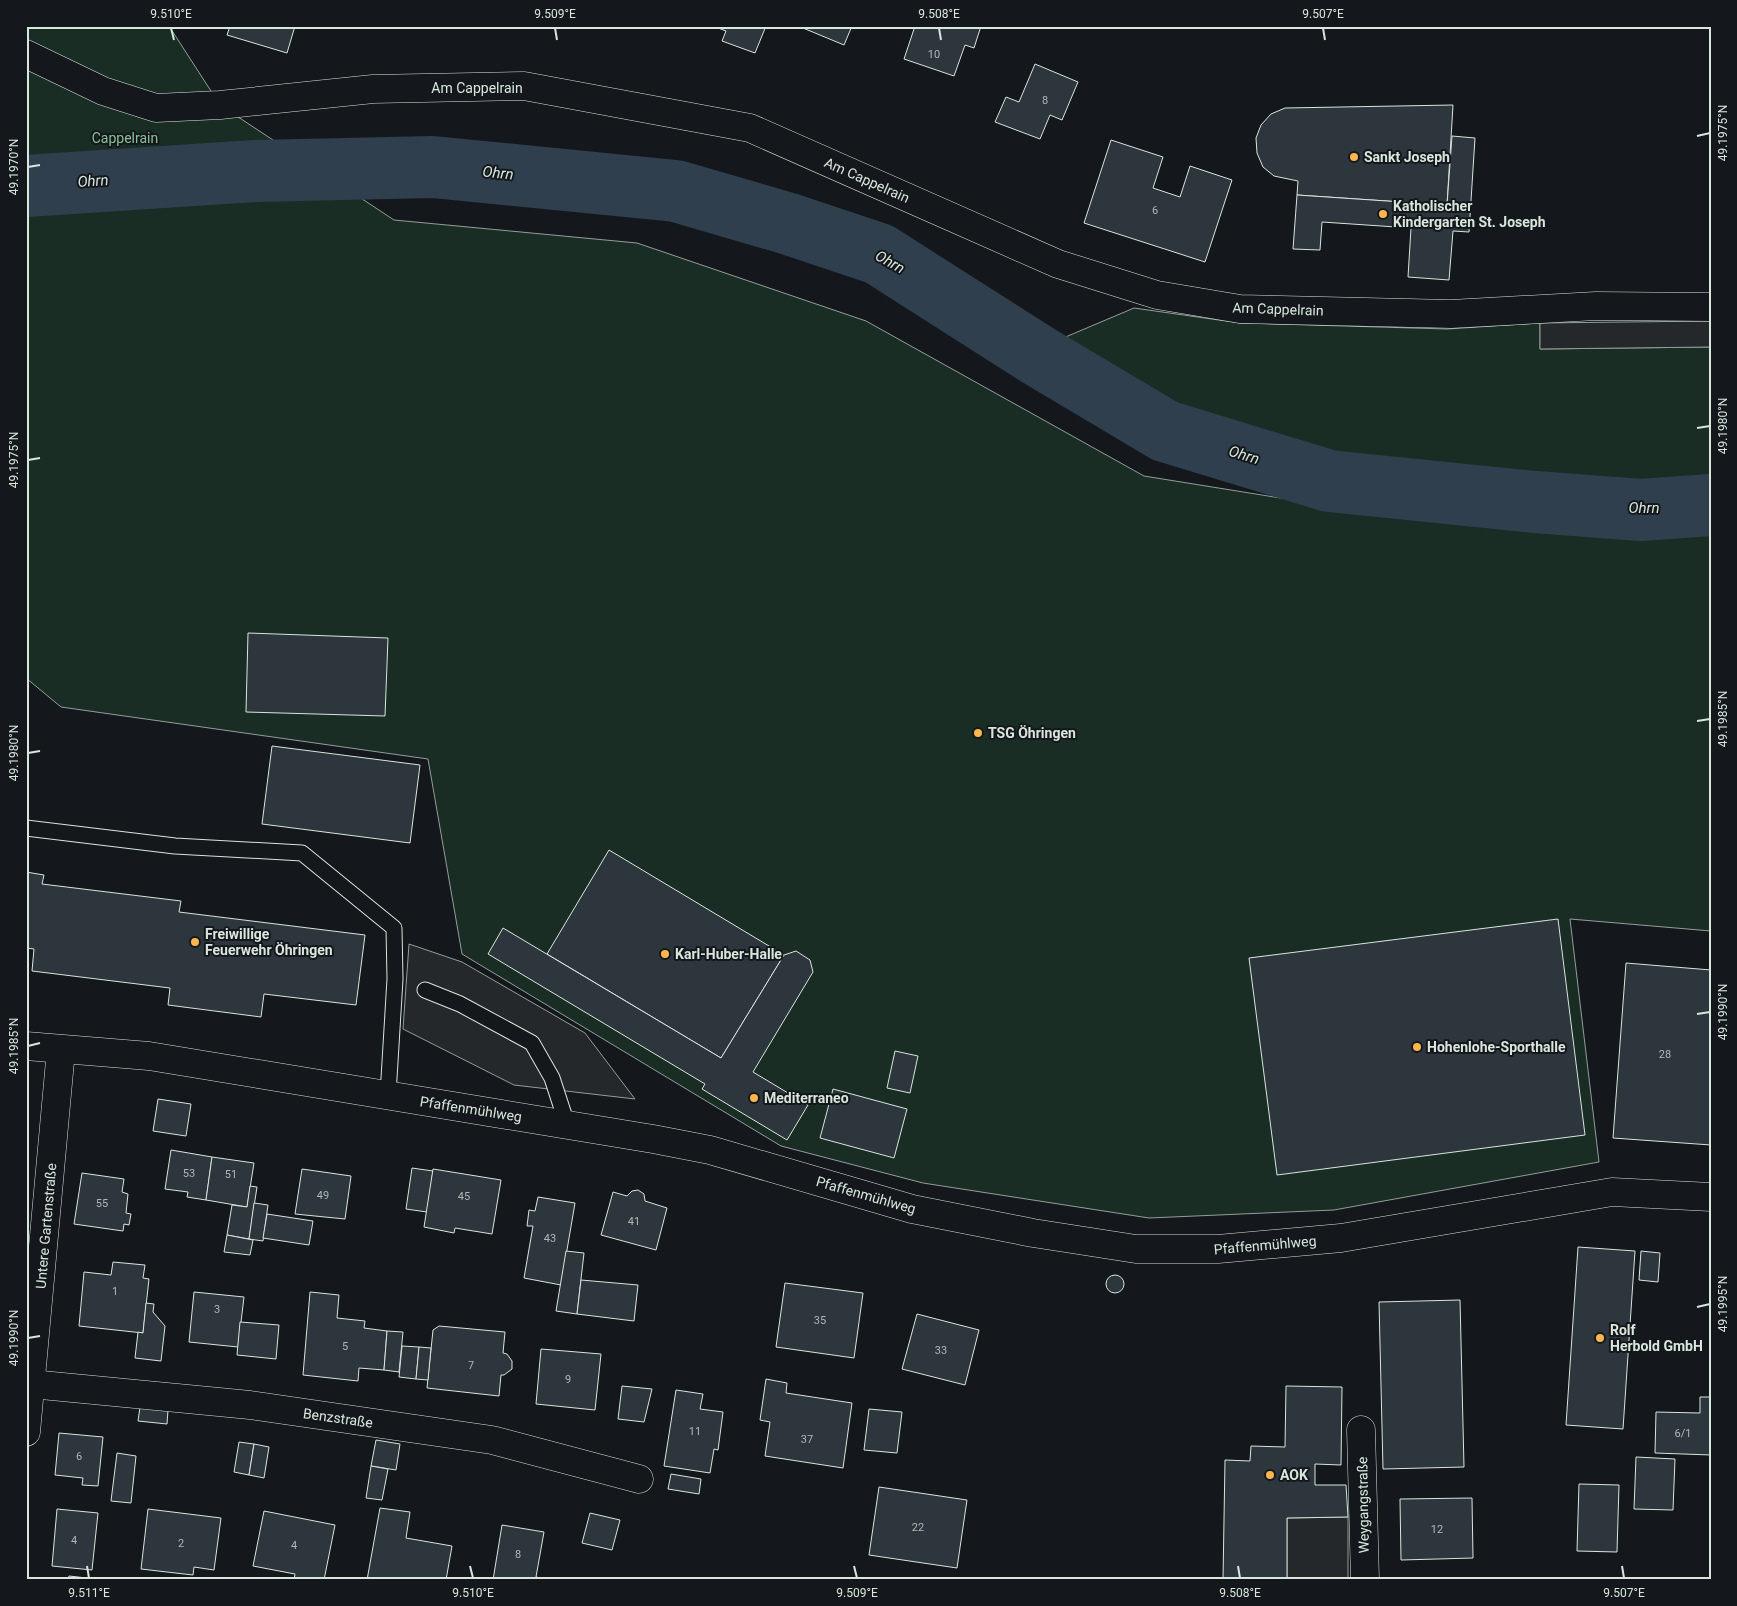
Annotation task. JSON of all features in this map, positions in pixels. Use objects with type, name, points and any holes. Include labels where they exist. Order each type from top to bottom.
[{"type":"street","name":"Am Cappelrain","points":[[26,54],[103,91],[156,108],[220,105],[373,89],[524,86],[750,128],[1058,264],[1157,295],[1240,309],[1451,314],[1596,306],[1711,307]]},
{"type":"street","name":"Pfaffenmühlweg","points":[[26,1046],[149,1056],[567,1124],[710,1150],[912,1209],[1034,1233],[1136,1249],[1218,1249],[1341,1238],[1612,1192],[1711,1197]]},
{"type":"street","name":"Untere Gartenstraße","points":[[26,1432],[61,1050]]},
{"type":"street","name":"Benzstraße","points":[[31,1384],[250,1405],[492,1440],[639,1479]]},
{"type":"street","name":"Weygangstraße","points":[[1361,1430],[1365,1580]]},
{"type":"lane","points":[[26,828],[175,846],[302,853],[394,928],[396,979],[388,1095]]},
{"type":"lane","points":[[425,990],[460,1004],[532,1043],[552,1078],[567,1124]]},
{"type":"green space","name":"TSG Öhringen","points":[[26,26],[169,26],[220,105],[394,220],[637,243],[866,321],[1144,476],[1330,506],[1533,519],[1711,525],[1711,931],[1570,919],[1599,1162],[1334,1210],[1149,1218],[923,1183],[781,1146],[462,954],[428,759],[61,707],[26,678]]},
{"type":"green space","points":[[1134,308],[1240,323],[1447,329],[1540,323],[1540,349],[1711,347],[1711,488],[1529,492],[1333,470],[1164,414],[1049,344]]},
{"type":"shaded area","points":[[1711,321],[1711,347],[1540,349],[1540,323]]},
{"type":"shaded area","points":[[409,944],[462,962],[585,1033],[635,1099],[514,1085],[403,1029]]},
{"type":"shaded area","points":[[1348,1517],[1348,1580],[1287,1580],[1287,1518]]},
{"type":"building","points":[[230,26],[295,26],[287,53],[227,35]]},
{"type":"building","points":[[713,26],[766,26],[755,53],[722,41],[726,31]]},
{"type":"building","points":[[803,26],[852,26],[844,45],[803,28]]},
{"type":"building","points":[[915,26],[981,26],[974,48],[965,45],[954,76],[904,59]]},
{"type":"building","points":[[1035,64],[1078,82],[1062,120],[1050,115],[1040,139],[995,122],[1006,97],[1019,102]]},
{"type":"building","name":"Sankt Joseph","points":[[1453,105],[1447,205],[1297,195],[1298,181],[1274,176],[1263,167],[1257,153],[1256,138],[1261,125],[1271,114],[1285,108]]},
{"type":"building","name":"Katholischer Kindergarten St. Joseph","points":[[1452,136],[1475,138],[1469,232],[1453,231],[1449,280],[1408,277],[1411,228],[1322,222],[1320,250],[1293,249],[1297,195],[1447,205]]},
{"type":"building","points":[[1111,140],[1163,157],[1153,188],[1180,197],[1190,166],[1232,180],[1205,262],[1084,223]]},
{"type":"building","points":[[248,633],[388,638],[385,716],[246,712]]},
{"type":"building","points":[[272,746],[420,765],[410,843],[262,824]]},
{"type":"building","name":"Karl-Huber-Halle","points":[[609,850],[784,955],[721,1058],[547,954]]},
{"type":"building","name":"Freiwillige Feuerwehr Öhringen","points":[[26,872],[44,875],[42,884],[181,901],[179,912],[365,935],[356,1005],[264,994],[261,1017],[168,1005],[170,988],[32,971],[34,949],[26,948]]},
{"type":"building","name":"Hohenlohe-Sporthalle","points":[[1558,919],[1585,1135],[1277,1175],[1249,958]]},
{"type":"building","points":[[503,928],[721,1058],[784,955],[796,951],[810,960],[813,972],[753,1072],[808,1105],[787,1140],[702,1089],[705,1084],[488,954]]},
{"type":"building","points":[[1626,963],[1711,970],[1711,1145],[1613,1138]]},
{"type":"building","points":[[895,1051],[918,1056],[910,1093],[887,1088]]},
{"type":"building","points":[[833,1089],[907,1109],[894,1158],[820,1138]]},
{"type":"building","points":[[158,1099],[191,1104],[186,1136],[153,1131]]},
{"type":"building","points":[[171,1150],[212,1157],[206,1200],[187,1197],[188,1192],[165,1189]]},
{"type":"building","points":[[212,1157],[254,1163],[247,1207],[206,1200]]},
{"type":"building","points":[[412,1168],[433,1171],[427,1212],[406,1209]]},
{"type":"building","points":[[302,1169],[351,1176],[345,1219],[295,1214]]},
{"type":"building","points":[[433,1169],[501,1180],[492,1234],[455,1228],[454,1233],[424,1227]]},
{"type":"building","points":[[82,1173],[124,1179],[122,1192],[128,1194],[126,1213],[131,1214],[129,1225],[124,1224],[123,1231],[74,1224]]},
{"type":"building","points":[[250,1186],[257,1187],[249,1239],[227,1235],[232,1205],[247,1207]]},
{"type":"building","points":[[638,1190],[644,1194],[645,1201],[667,1208],[656,1250],[601,1235],[613,1192],[627,1196],[632,1191]]},
{"type":"building","points":[[538,1197],[575,1203],[561,1285],[524,1278],[533,1226],[527,1226],[529,1210],[535,1211]]},
{"type":"building","points":[[254,1203],[268,1205],[263,1241],[249,1239]]},
{"type":"building","points":[[267,1214],[313,1221],[309,1245],[263,1238]]},
{"type":"building","points":[[227,1235],[253,1240],[250,1255],[224,1252]]},
{"type":"building","name":"Rolf Herbold GmbH","points":[[1578,1247],[1635,1251],[1623,1429],[1566,1425]]},
{"type":"building","points":[[566,1251],[584,1253],[577,1314],[556,1311]]},
{"type":"building","points":[[1641,1251],[1660,1253],[1658,1282],[1639,1280]]},
{"type":"building","points":[[113,1262],[145,1265],[143,1278],[149,1279],[143,1333],[79,1326],[84,1272],[111,1275]]},
{"type":"building","points":[[1115,1275],[1121,1278],[1124,1284],[1121,1290],[1115,1293],[1109,1290],[1106,1284],[1109,1278]]},
{"type":"building","points":[[581,1280],[638,1285],[634,1321],[577,1314]]},
{"type":"building","points":[[785,1283],[863,1293],[854,1358],[776,1347]]},
{"type":"building","points":[[194,1292],[244,1297],[238,1347],[189,1342]]},
{"type":"building","points":[[310,1292],[339,1295],[337,1318],[365,1321],[364,1328],[387,1331],[384,1370],[359,1368],[358,1381],[303,1375]]},
{"type":"building","points":[[1460,1300],[1464,1467],[1383,1469],[1379,1302]]},
{"type":"building","points":[[146,1303],[154,1304],[153,1312],[165,1326],[161,1361],[135,1358],[138,1332],[143,1333]]},
{"type":"building","points":[[917,1314],[979,1330],[965,1385],[902,1369]]},
{"type":"building","points":[[240,1322],[279,1325],[276,1359],[237,1355]]},
{"type":"building","points":[[439,1326],[505,1332],[503,1353],[507,1354],[512,1361],[512,1369],[501,1375],[499,1396],[427,1388],[433,1330]]},
{"type":"building","points":[[387,1331],[403,1332],[399,1372],[384,1370]]},
{"type":"building","points":[[402,1346],[419,1347],[416,1379],[399,1377]]},
{"type":"building","points":[[419,1347],[431,1348],[428,1380],[416,1379]]},
{"type":"building","points":[[541,1349],[601,1354],[595,1410],[536,1404]]},
{"type":"building","points":[[766,1379],[787,1383],[786,1393],[852,1403],[843,1468],[765,1456],[770,1422],[760,1420]]},
{"type":"building","points":[[622,1386],[652,1389],[644,1422],[618,1419]]},
{"type":"building","name":"AOK","points":[[1286,1386],[1342,1387],[1341,1465],[1315,1464],[1315,1485],[1346,1485],[1348,1517],[1287,1518],[1287,1580],[1223,1580],[1225,1460],[1250,1461],[1251,1446],[1285,1447]]},
{"type":"building","points":[[676,1390],[703,1394],[700,1409],[723,1412],[718,1450],[714,1449],[710,1473],[664,1466]]},
{"type":"building","points":[[1700,1397],[1711,1397],[1711,1455],[1655,1453],[1656,1412],[1700,1413]]},
{"type":"building","points":[[140,1407],[168,1410],[167,1424],[138,1421]]},
{"type":"building","points":[[869,1409],[902,1412],[897,1453],[864,1450]]},
{"type":"building","points":[[59,1433],[103,1437],[98,1486],[82,1485],[83,1478],[55,1475]]},
{"type":"building","points":[[376,1440],[400,1444],[396,1470],[371,1466]]},
{"type":"building","points":[[239,1442],[254,1444],[249,1475],[234,1472]]},
{"type":"building","points":[[254,1444],[269,1447],[264,1478],[249,1475]]},
{"type":"building","points":[[117,1453],[136,1456],[131,1503],[111,1501]]},
{"type":"building","points":[[1636,1457],[1675,1459],[1673,1510],[1634,1509]]},
{"type":"building","points":[[371,1466],[388,1469],[382,1500],[366,1498]]},
{"type":"building","points":[[671,1474],[701,1479],[699,1494],[668,1489]]},
{"type":"building","points":[[1579,1484],[1619,1485],[1617,1552],[1577,1551]]},
{"type":"building","points":[[879,1487],[967,1500],[957,1568],[869,1555]]},
{"type":"building","points":[[1472,1498],[1473,1558],[1401,1560],[1400,1499]]},
{"type":"building","points":[[380,1508],[410,1512],[406,1538],[452,1546],[446,1580],[367,1580]]},
{"type":"building","points":[[57,1509],[98,1513],[92,1570],[52,1566]]},
{"type":"building","points":[[148,1509],[221,1518],[214,1570],[194,1567],[193,1575],[141,1569]]},
{"type":"building","points":[[264,1511],[335,1525],[324,1580],[294,1580],[295,1574],[253,1566]]},
{"type":"building","points":[[590,1513],[620,1520],[612,1550],[582,1543]]},
{"type":"building","points":[[502,1525],[544,1532],[536,1577],[551,1580],[493,1580]]},
{"type":"building","points":[[69,1576],[105,1580],[68,1580]]},
{"type":"waterway","name":"Ohrn","points":[[26,186],[255,171],[433,167],[676,191],[786,223],[879,254],[1039,356],[1165,431],[1329,481],[1535,502],[1641,510],[1711,505]]},
{"type":"place","name":"Sankt Joseph","points":[[1354,157]]},
{"type":"place","name":"Katholischer Kindergarten St. Joseph","points":[[1383,214]]},
{"type":"place","name":"TSG Öhringen","points":[[978,733]]},
{"type":"place","name":"Freiwillige Feuerwehr Öhringen","points":[[195,942]]},
{"type":"place","name":"Karl-Huber-Halle","points":[[665,954]]},
{"type":"place","name":"Hohenlohe-Sporthalle","points":[[1417,1047]]},
{"type":"place","name":"Mediterraneo","points":[[754,1098]]},
{"type":"place","name":"Rolf Herbold GmbH","points":[[1600,1338]]},
{"type":"place","name":"AOK","points":[[1270,1475]]},
{"type":"park label","name":"Cappelrain","points":[[125,138]]}]
